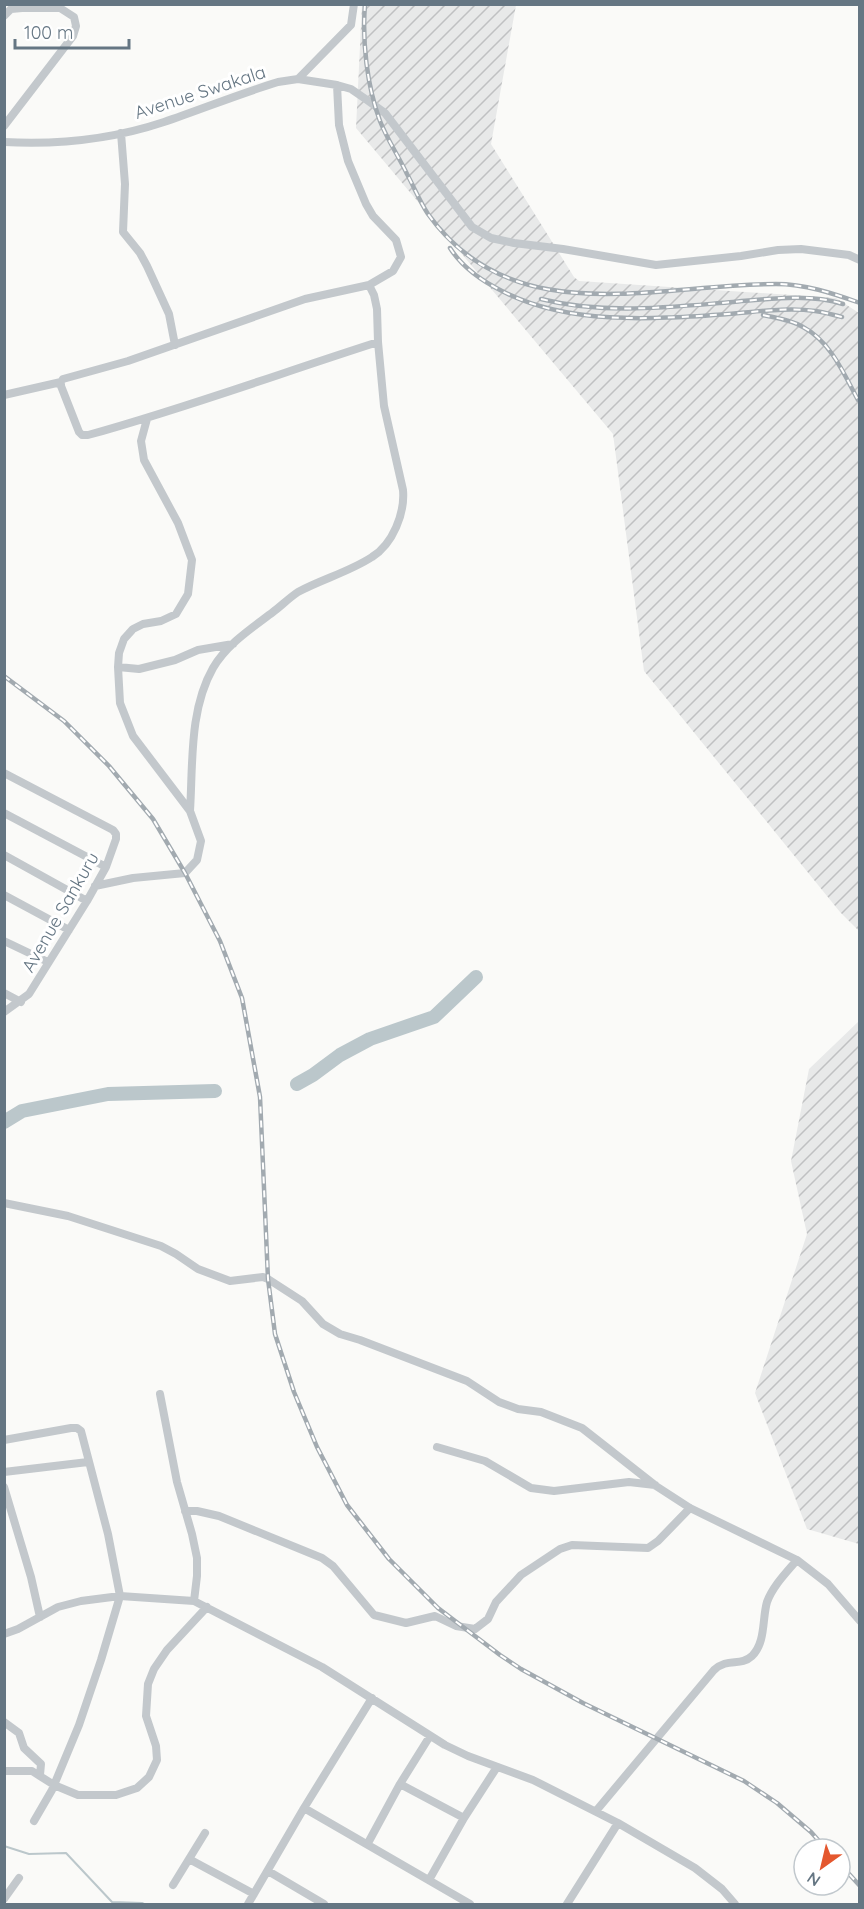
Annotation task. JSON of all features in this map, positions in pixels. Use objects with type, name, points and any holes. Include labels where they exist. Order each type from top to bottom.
[{"type":"street","points":[[298,79],[351,25],[354,4]]},
{"type":"street","points":[[4,16],[11,9],[60,9],[74,17],[76,26],[72,36],[4,126]]},
{"type":"street","points":[[298,79],[351,89],[385,113],[472,227],[491,238],[656,265],[801,249],[849,255],[860,260]]},
{"type":"street","name":"Avenue Swakala","points":[[4,142],[71,142],[121,133],[162,123],[251,90],[298,79]]},
{"type":"street","points":[[4,395],[61,382],[63,379],[128,361],[305,299],[369,285],[393,271],[401,257],[396,240],[373,216],[348,161],[339,125],[337,85]]},
{"type":"street","points":[[121,133],[125,184],[123,232],[140,253],[169,314],[175,345]]},
{"type":"street","points":[[190,811],[195,727],[203,694],[214,668],[233,644],[297,593],[374,556],[388,541],[402,515],[403,490],[384,406],[377,309],[369,285]]},
{"type":"street","points":[[61,382],[82,435],[88,435],[147,419],[264,378],[378,342]]},
{"type":"street","points":[[95,886],[134,878],[185,873],[197,860],[201,841],[190,811],[133,736],[120,703],[118,667],[119,653],[124,639],[133,628],[161,621],[176,614],[188,594],[192,560],[178,523],[144,460],[141,441],[147,419]]},
{"type":"street","points":[[118,667],[139,669],[176,660],[198,650],[233,644]]},
{"type":"street","name":"Avenue Sankuru","points":[[4,773],[116,834],[106,867],[29,994],[21,1002],[4,1012]]},
{"type":"street","points":[[4,813],[106,867]]},
{"type":"street","points":[[4,855],[87,901]]},
{"type":"street","points":[[4,895],[69,930]]},
{"type":"street","points":[[4,941],[48,962]]},
{"type":"street","points":[[4,993],[21,1002]]},
{"type":"street","points":[[4,1203],[68,1216],[161,1246],[198,1269],[230,1281],[263,1277],[302,1301],[323,1324],[340,1334],[457,1377],[499,1402],[518,1409],[541,1412],[582,1428],[656,1486],[690,1508],[796,1560],[828,1584],[860,1622]]},
{"type":"street","points":[[160,1394],[177,1482],[197,1558],[194,1601]]},
{"type":"street","points":[[4,1440],[77,1428],[81,1431],[108,1534],[120,1596],[79,1725],[54,1785],[34,1821]]},
{"type":"street","points":[[437,1447],[485,1461],[531,1488],[554,1491],[629,1482],[656,1486]]},
{"type":"street","points":[[4,1472],[88,1462]]},
{"type":"street","points":[[4,1487],[31,1576],[40,1617]]},
{"type":"street","points":[[185,1511],[219,1516],[322,1558],[333,1566],[374,1615],[406,1623],[435,1616],[456,1626],[475,1629],[488,1618],[496,1602],[521,1575],[560,1549],[572,1545],[648,1548],[658,1541],[690,1508]]},
{"type":"street","points":[[596,1811],[721,1663],[746,1661],[754,1654],[761,1640],[767,1603],[776,1584],[796,1560]]},
{"type":"street","points":[[4,1634],[58,1607],[81,1601],[120,1596],[194,1601],[322,1667],[430,1736],[468,1756],[533,1780],[618,1823],[695,1868],[722,1889],[735,1905]]},
{"type":"street","points":[[4,1771],[32,1771],[54,1785],[78,1795],[116,1795],[137,1788],[149,1777],[157,1760],[156,1746],[146,1716],[145,1702],[148,1684],[154,1669],[167,1650],[207,1607]]},
{"type":"street","points":[[248,1905],[304,1808],[372,1698]]},
{"type":"street","points":[[4,1722],[19,1733],[24,1748],[41,1764],[40,1775]]},
{"type":"street","points":[[368,1843],[400,1784],[430,1736]]},
{"type":"street","points":[[429,1880],[464,1818],[497,1767]]},
{"type":"street","points":[[400,1784],[464,1818]]},
{"type":"street","points":[[304,1808],[368,1843],[470,1905]]},
{"type":"street","points":[[567,1905],[618,1823]]},
{"type":"street","points":[[173,1885],[205,1833]]},
{"type":"street","points":[[189,1859],[254,1894]]},
{"type":"street","points":[[268,1871],[324,1905]]},
{"type":"street","points":[[4,1899],[19,1878]]},
{"type":"shaded area","points":[[362,5],[516,5],[491,144],[574,277],[579,281],[836,298],[859,313],[859,931],[840,912],[644,671],[613,434],[356,128]]},
{"type":"shaded area","points":[[859,1021],[859,1544],[807,1529],[755,1393],[807,1234],[791,1161],[809,1069]]},
{"type":"waterway","points":[[297,1084],[340,1055],[370,1039],[434,1017],[476,977]]},
{"type":"waterway","points":[[4,1122],[22,1111],[108,1094],[215,1091]]},
{"type":"waterway","points":[[4,1846],[29,1854],[66,1853],[112,1902],[144,1904]]},
{"type":"railway","points":[[365,4],[365,48],[369,79],[380,121],[386,134],[428,214],[462,251],[501,275],[544,288],[588,294],[787,284],[818,290],[860,303]]},
{"type":"railway","points":[[450,248],[466,267],[487,283],[528,302],[555,310],[613,318],[700,316],[771,310],[818,311],[842,317]]},
{"type":"railway","points":[[541,299],[565,304],[613,308],[788,298],[817,299],[843,304]]},
{"type":"railway","points":[[763,315],[799,325],[813,333],[836,359],[858,400]]},
{"type":"railway","points":[[4,676],[64,721],[109,766],[153,819],[185,873],[220,941],[242,998],[260,1097],[268,1279],[275,1334],[294,1392],[317,1447],[347,1505],[389,1559],[438,1608],[500,1655],[583,1703],[744,1781],[777,1803],[815,1837]]},
{"type":"railway","points":[[852,1877],[860,1886]]}]
